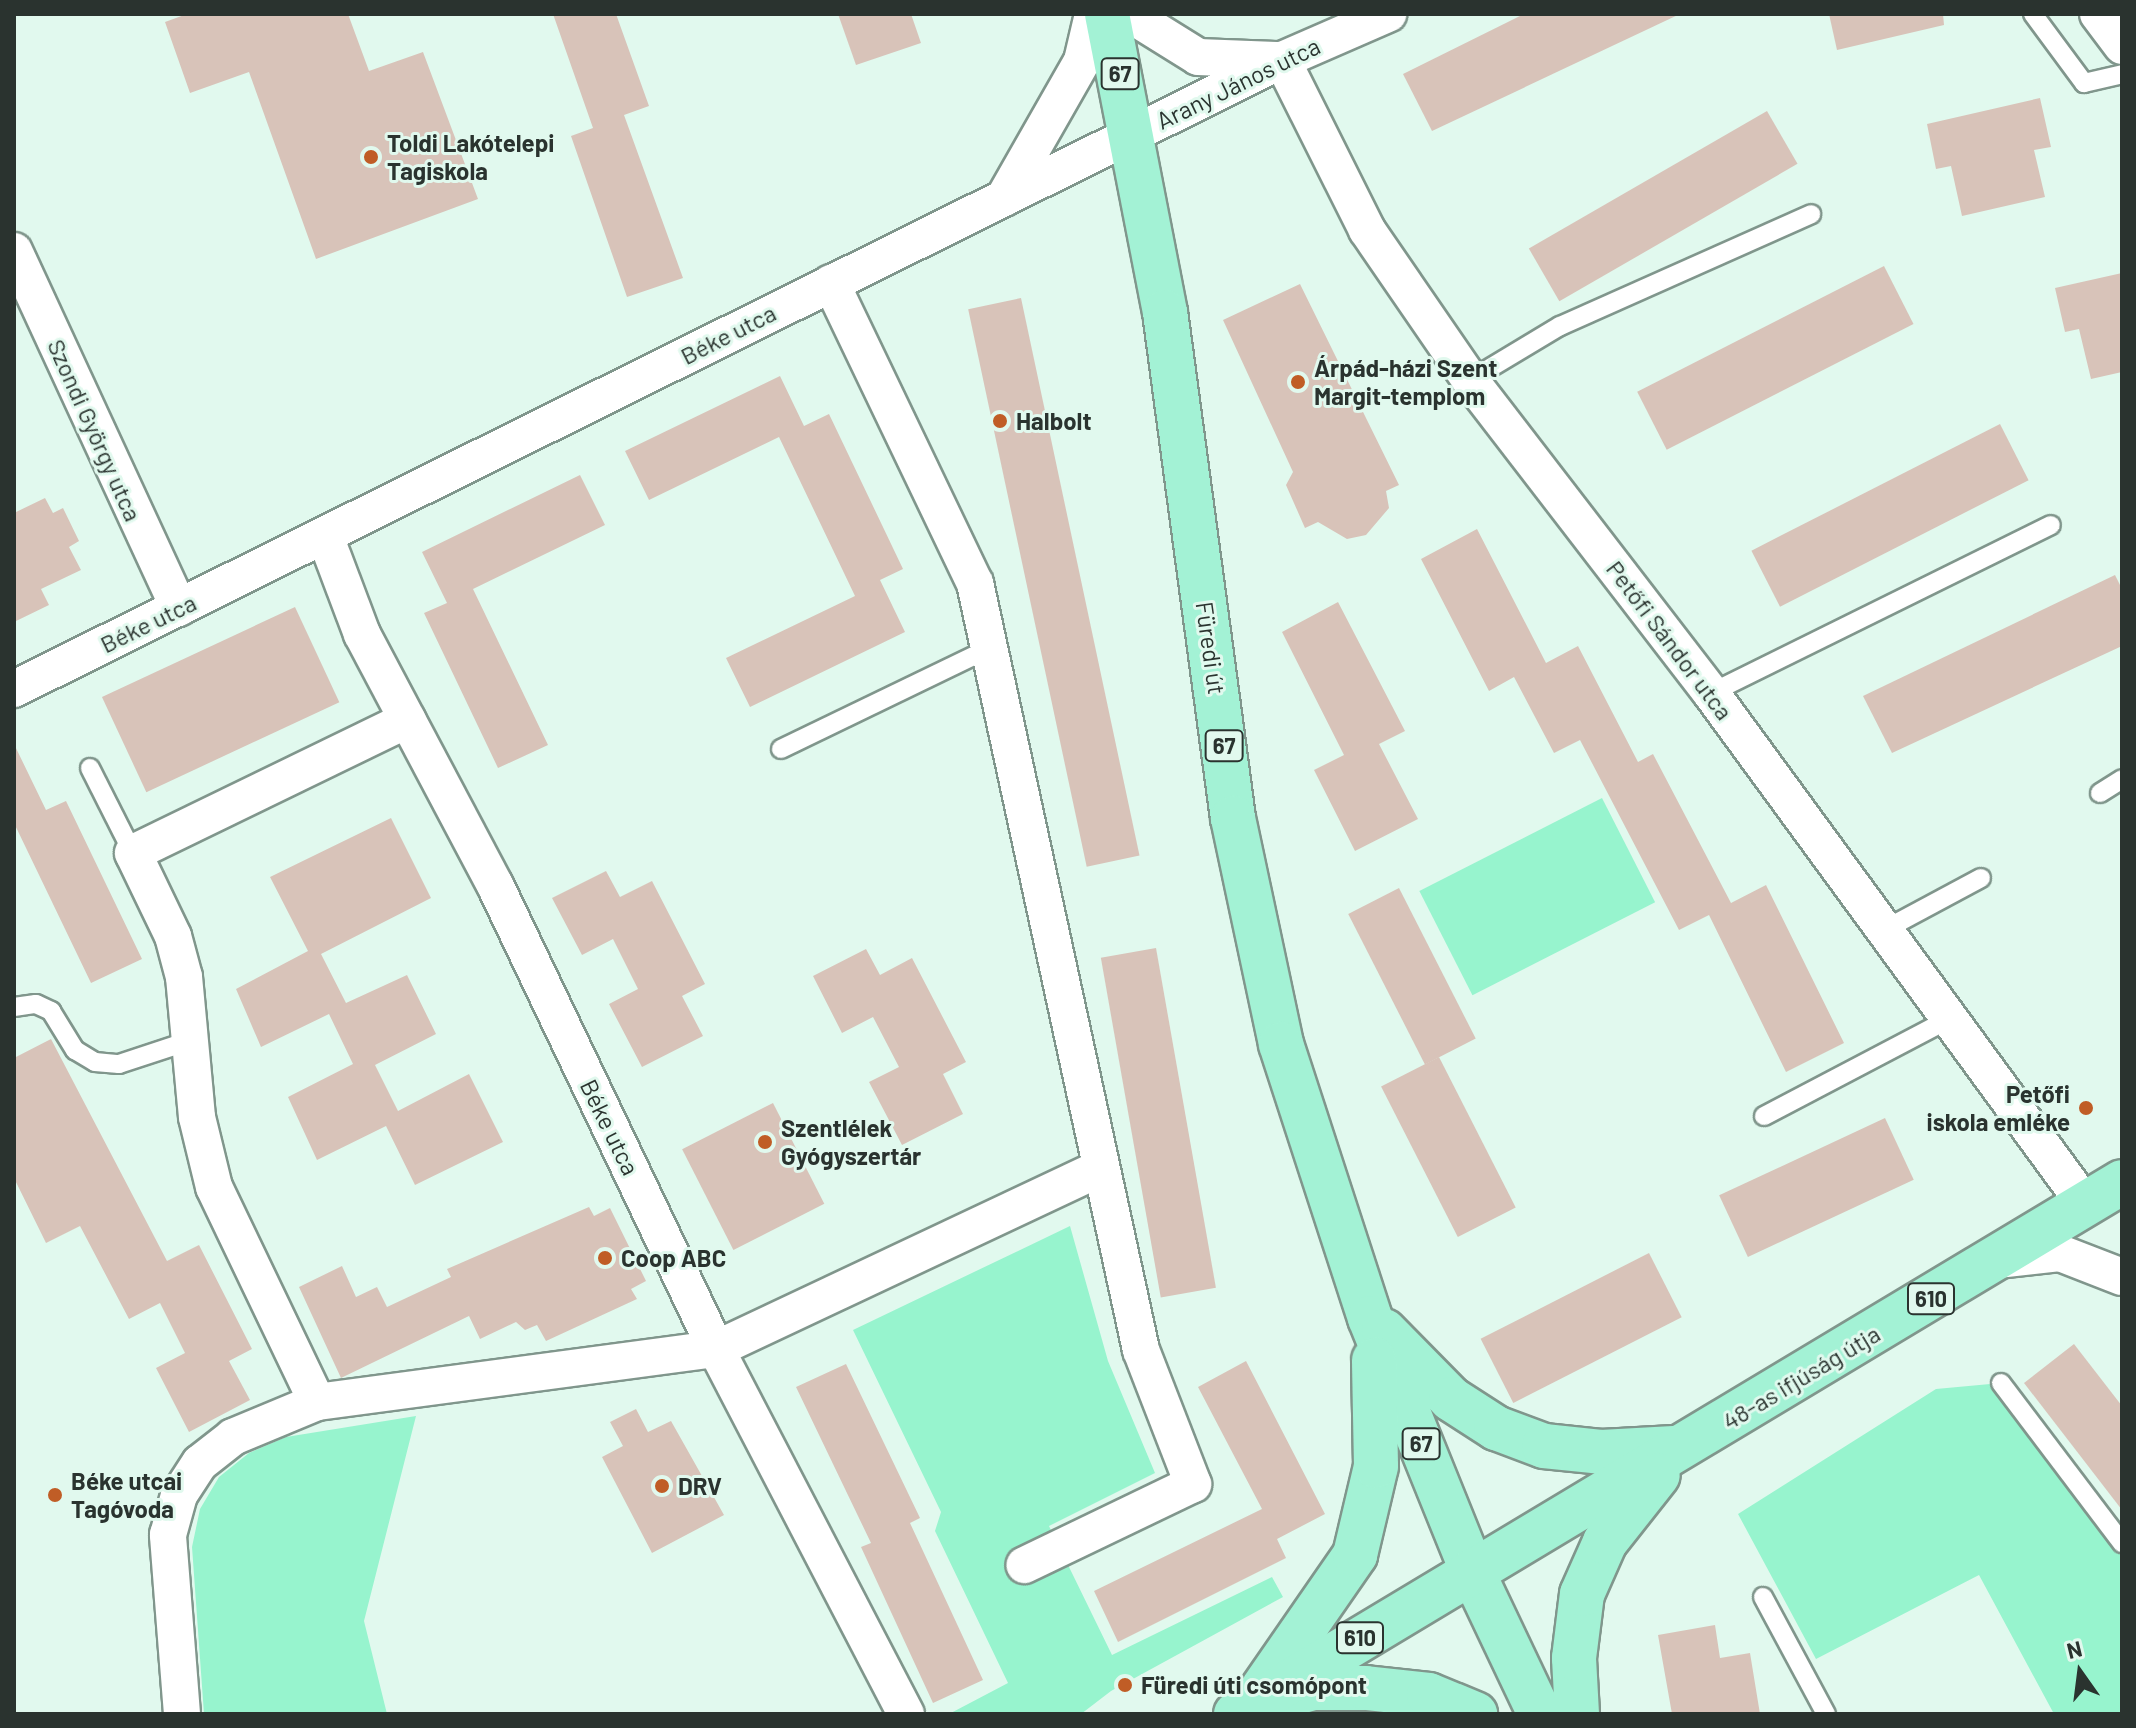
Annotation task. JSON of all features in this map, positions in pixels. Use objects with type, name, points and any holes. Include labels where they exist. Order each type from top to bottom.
[{"type":"main road","name":"Füredi út","points":[[1107,14],[1165,312],[1233,818],[1257,948],[1285,1060],[1370,1318]]},
{"type":"main road","name":"48-as ifjúság útja","points":[[1684,1447],[2122,1182]]},
{"type":"main road","points":[[1370,1318],[1451,1399],[1496,1428],[1544,1446],[1601,1452],[1684,1447]]},
{"type":"main road","points":[[1242,1710],[1355,1555],[1376,1466],[1379,1412],[1370,1318]]},
{"type":"main road","name":"67","points":[[1370,1318],[1472,1571],[1540,1714]]},
{"type":"main road","points":[[1577,1714],[1574,1658],[1582,1594],[1605,1542],[1684,1447]]},
{"type":"main road","name":"610","points":[[1242,1710],[1684,1447]]},
{"type":"main road","points":[[1242,1710],[1314,1688],[1366,1688],[1429,1695],[1475,1714]]},
{"type":"street","points":[[1004,198],[1082,61],[1093,14]]},
{"type":"street","points":[[1129,14],[1198,57],[1282,60]]},
{"type":"street","name":"Arany János utca","points":[[1132,134],[1282,60],[1388,14]]},
{"type":"street","points":[[2098,14],[2122,46]]},
{"type":"street","name":"Petőfi Sándor utca","points":[[1282,60],[1367,230],[1470,380],[1711,693],[2085,1204]]},
{"type":"street","name":"Béke utca","points":[[14,689],[1132,134]]},
{"type":"street","name":"Szondi György utca","points":[[14,251],[179,608]]},
{"type":"street","points":[[831,283],[953,530],[992,647],[1141,1350],[1193,1484],[1025,1565]]},
{"type":"street","name":"Béke utca","points":[[325,536],[362,634],[495,885],[716,1349],[906,1714]]},
{"type":"street","points":[[317,1402],[214,1187],[197,1117],[173,936],[133,853],[407,720]]},
{"type":"street","points":[[182,1714],[168,1535],[179,1495],[200,1463],[233,1437],[317,1402],[716,1349],[1101,1168]]},
{"type":"street","points":[[1996,1260],[2060,1253],[2122,1277]]},
{"type":"lane","points":[[2033,14],[2084,83],[2122,74]]},
{"type":"lane","points":[[1470,380],[1560,326],[1811,214]]},
{"type":"lane","points":[[1711,693],[2051,525]]},
{"type":"lane","points":[[781,749],[992,647]]},
{"type":"lane","points":[[90,768],[133,853]]},
{"type":"lane","points":[[2100,793],[2122,779]]},
{"type":"lane","points":[[1884,930],[1981,878]]},
{"type":"lane","points":[[14,1007],[36,1004],[51,1011],[75,1050],[95,1062],[119,1064],[189,1041]]},
{"type":"lane","points":[[1764,1116],[1949,1019]]},
{"type":"lane","points":[[2001,1383],[2122,1543]]},
{"type":"lane","points":[[1763,1597],[1826,1714]]},
{"type":"green space","points":[[1602,798],[1655,902],[1472,995],[1419,891]]},
{"type":"green space","points":[[1070,1226],[1108,1361],[1155,1473],[1049,1526],[1112,1655],[1272,1577],[1283,1597],[1111,1691],[1081,1714],[949,1714],[1008,1683],[935,1531],[941,1512],[853,1330]]},
{"type":"green space","points":[[2001,1383],[2122,1543],[2122,1714],[2054,1714],[1979,1575],[1816,1659],[1738,1514],[1936,1389]]},
{"type":"green space","points":[[416,1416],[364,1621],[387,1714],[204,1714],[192,1547],[200,1509],[219,1477],[249,1453],[286,1437]]},
{"type":"building","name":"Toldi Lakótelepi Tagiskola","points":[[187,14],[348,14],[369,71],[423,52],[478,199],[316,259],[249,72],[190,93],[165,22]]},
{"type":"building","points":[[553,14],[616,14],[649,106],[624,115],[683,278],[627,297],[571,136],[593,128]]},
{"type":"building","points":[[838,14],[911,14],[921,43],[856,65]]},
{"type":"building","points":[[1524,14],[1680,14],[1432,131],[1403,74]]},
{"type":"building","points":[[1829,14],[1943,14],[1944,25],[1837,50]]},
{"type":"building","points":[[2040,98],[2051,147],[2034,150],[2045,197],[1962,216],[1951,166],[1936,169],[1927,124]]},
{"type":"building","points":[[1767,111],[1798,164],[1559,301],[1529,248]]},
{"type":"building","points":[[1884,266],[1914,324],[1667,450],[1637,392]]},
{"type":"building","points":[[2122,273],[2122,372],[2091,379],[2079,329],[2065,332],[2055,288]]},
{"type":"building","name":"Árpád-házi Szent Margit-templom","points":[[1300,284],[1399,485],[1386,491],[1389,508],[1366,535],[1347,539],[1318,522],[1305,528],[1286,485],[1293,472],[1223,320]]},
{"type":"building","points":[[1021,298],[1140,856],[1087,867],[968,309]]},
{"type":"building","points":[[780,376],[804,426],[829,414],[903,569],[880,580],[905,632],[750,707],[726,658],[855,596],[779,437],[649,500],[625,451]]},
{"type":"building","points":[[2000,424],[2029,480],[1780,607],[1751,551]]},
{"type":"building","points":[[580,475],[605,525],[473,589],[548,745],[498,768],[424,613],[447,603],[422,552]]},
{"type":"building","points":[[45,498],[53,513],[63,508],[79,541],[69,547],[81,570],[41,589],[49,605],[14,622],[14,513]]},
{"type":"building","points":[[1477,529],[1546,663],[1578,646],[1638,762],[1653,754],[1731,903],[1766,885],[1844,1043],[1786,1072],[1709,915],[1679,930],[1580,740],[1554,753],[1514,677],[1489,691],[1421,559]]},
{"type":"building","points":[[2115,575],[2122,589],[2122,646],[1892,753],[1863,696]]},
{"type":"building","points":[[1338,602],[1405,731],[1379,744],[1418,819],[1355,851],[1314,770],[1344,755],[1282,632]]},
{"type":"building","points":[[295,607],[339,702],[146,792],[102,697]]},
{"type":"building","points":[[14,744],[46,810],[66,801],[142,959],[91,983],[14,823]]},
{"type":"building","points":[[391,818],[431,898],[321,954],[346,1003],[407,975],[436,1034],[375,1065],[398,1111],[469,1074],[503,1142],[415,1185],[386,1126],[317,1160],[288,1097],[353,1064],[329,1014],[261,1047],[236,989],[308,951],[270,877]]},
{"type":"building","points":[[606,871],[620,897],[652,881],[705,984],[682,996],[703,1036],[642,1067],[609,1004],[638,989],[613,939],[582,955],[552,898]]},
{"type":"building","points":[[1399,888],[1476,1039],[1425,1064],[1348,914]]},
{"type":"building","points":[[1156,948],[1216,1288],[1161,1297],[1101,958]]},
{"type":"building","points":[[866,949],[880,975],[912,958],[966,1062],[943,1074],[963,1114],[902,1145],[869,1082],[899,1067],[873,1017],[842,1033],[813,976]]},
{"type":"building","points":[[51,1039],[167,1261],[199,1245],[252,1349],[229,1361],[250,1400],[189,1432],[156,1368],[185,1353],[160,1303],[129,1319],[80,1226],[46,1243],[14,1178],[14,1058]]},
{"type":"building","points":[[1439,1057],[1516,1208],[1458,1237],[1381,1087]]},
{"type":"building","points":[[773,1103],[824,1204],[733,1250],[682,1149]]},
{"type":"building","points":[[1885,1118],[1914,1180],[1748,1257],[1719,1195]]},
{"type":"building","points":[[589,1207],[594,1216],[610,1208],[646,1281],[631,1289],[637,1299],[546,1341],[537,1325],[525,1330],[516,1322],[480,1339],[469,1316],[341,1378],[299,1287],[342,1266],[356,1297],[377,1287],[387,1307],[451,1277],[447,1269]]},
{"type":"building","points":[[1649,1253],[1682,1317],[1513,1403],[1481,1339]]},
{"type":"building","points":[[2074,1344],[2122,1406],[2122,1510],[2024,1383]]},
{"type":"building","points":[[1246,1361],[1325,1514],[1277,1539],[1286,1558],[1118,1642],[1094,1591],[1262,1509],[1198,1387]]},
{"type":"building","points":[[846,1364],[920,1518],[910,1523],[983,1680],[933,1703],[861,1547],[871,1543],[796,1387]]},
{"type":"building","name":"DRV","points":[[636,1409],[648,1432],[671,1421],[724,1515],[652,1553],[602,1457],[623,1446],[610,1422]]},
{"type":"building","points":[[1715,1625],[1720,1658],[1750,1653],[1760,1714],[1672,1714],[1658,1635]]},
{"type":"place","name":"Toldi Lakótelepi Tagiskola","points":[[371,157]]},
{"type":"place","name":"Árpád-házi Szent Margit-templom","points":[[1298,382]]},
{"type":"place","name":"Halbolt","points":[[1000,421]]},
{"type":"place","name":"Petőfi iskola emléke","points":[[2086,1108]]},
{"type":"place","name":"Szentlélek Gyógyszertár","points":[[765,1142]]},
{"type":"place","name":"Coop ABC","points":[[605,1258]]},
{"type":"place","name":"DRV","points":[[662,1486]]},
{"type":"place","name":"Béke utcai Tagóvoda","points":[[55,1495]]},
{"type":"place","name":"Füredi úti csomópont","points":[[1125,1685]]}]
